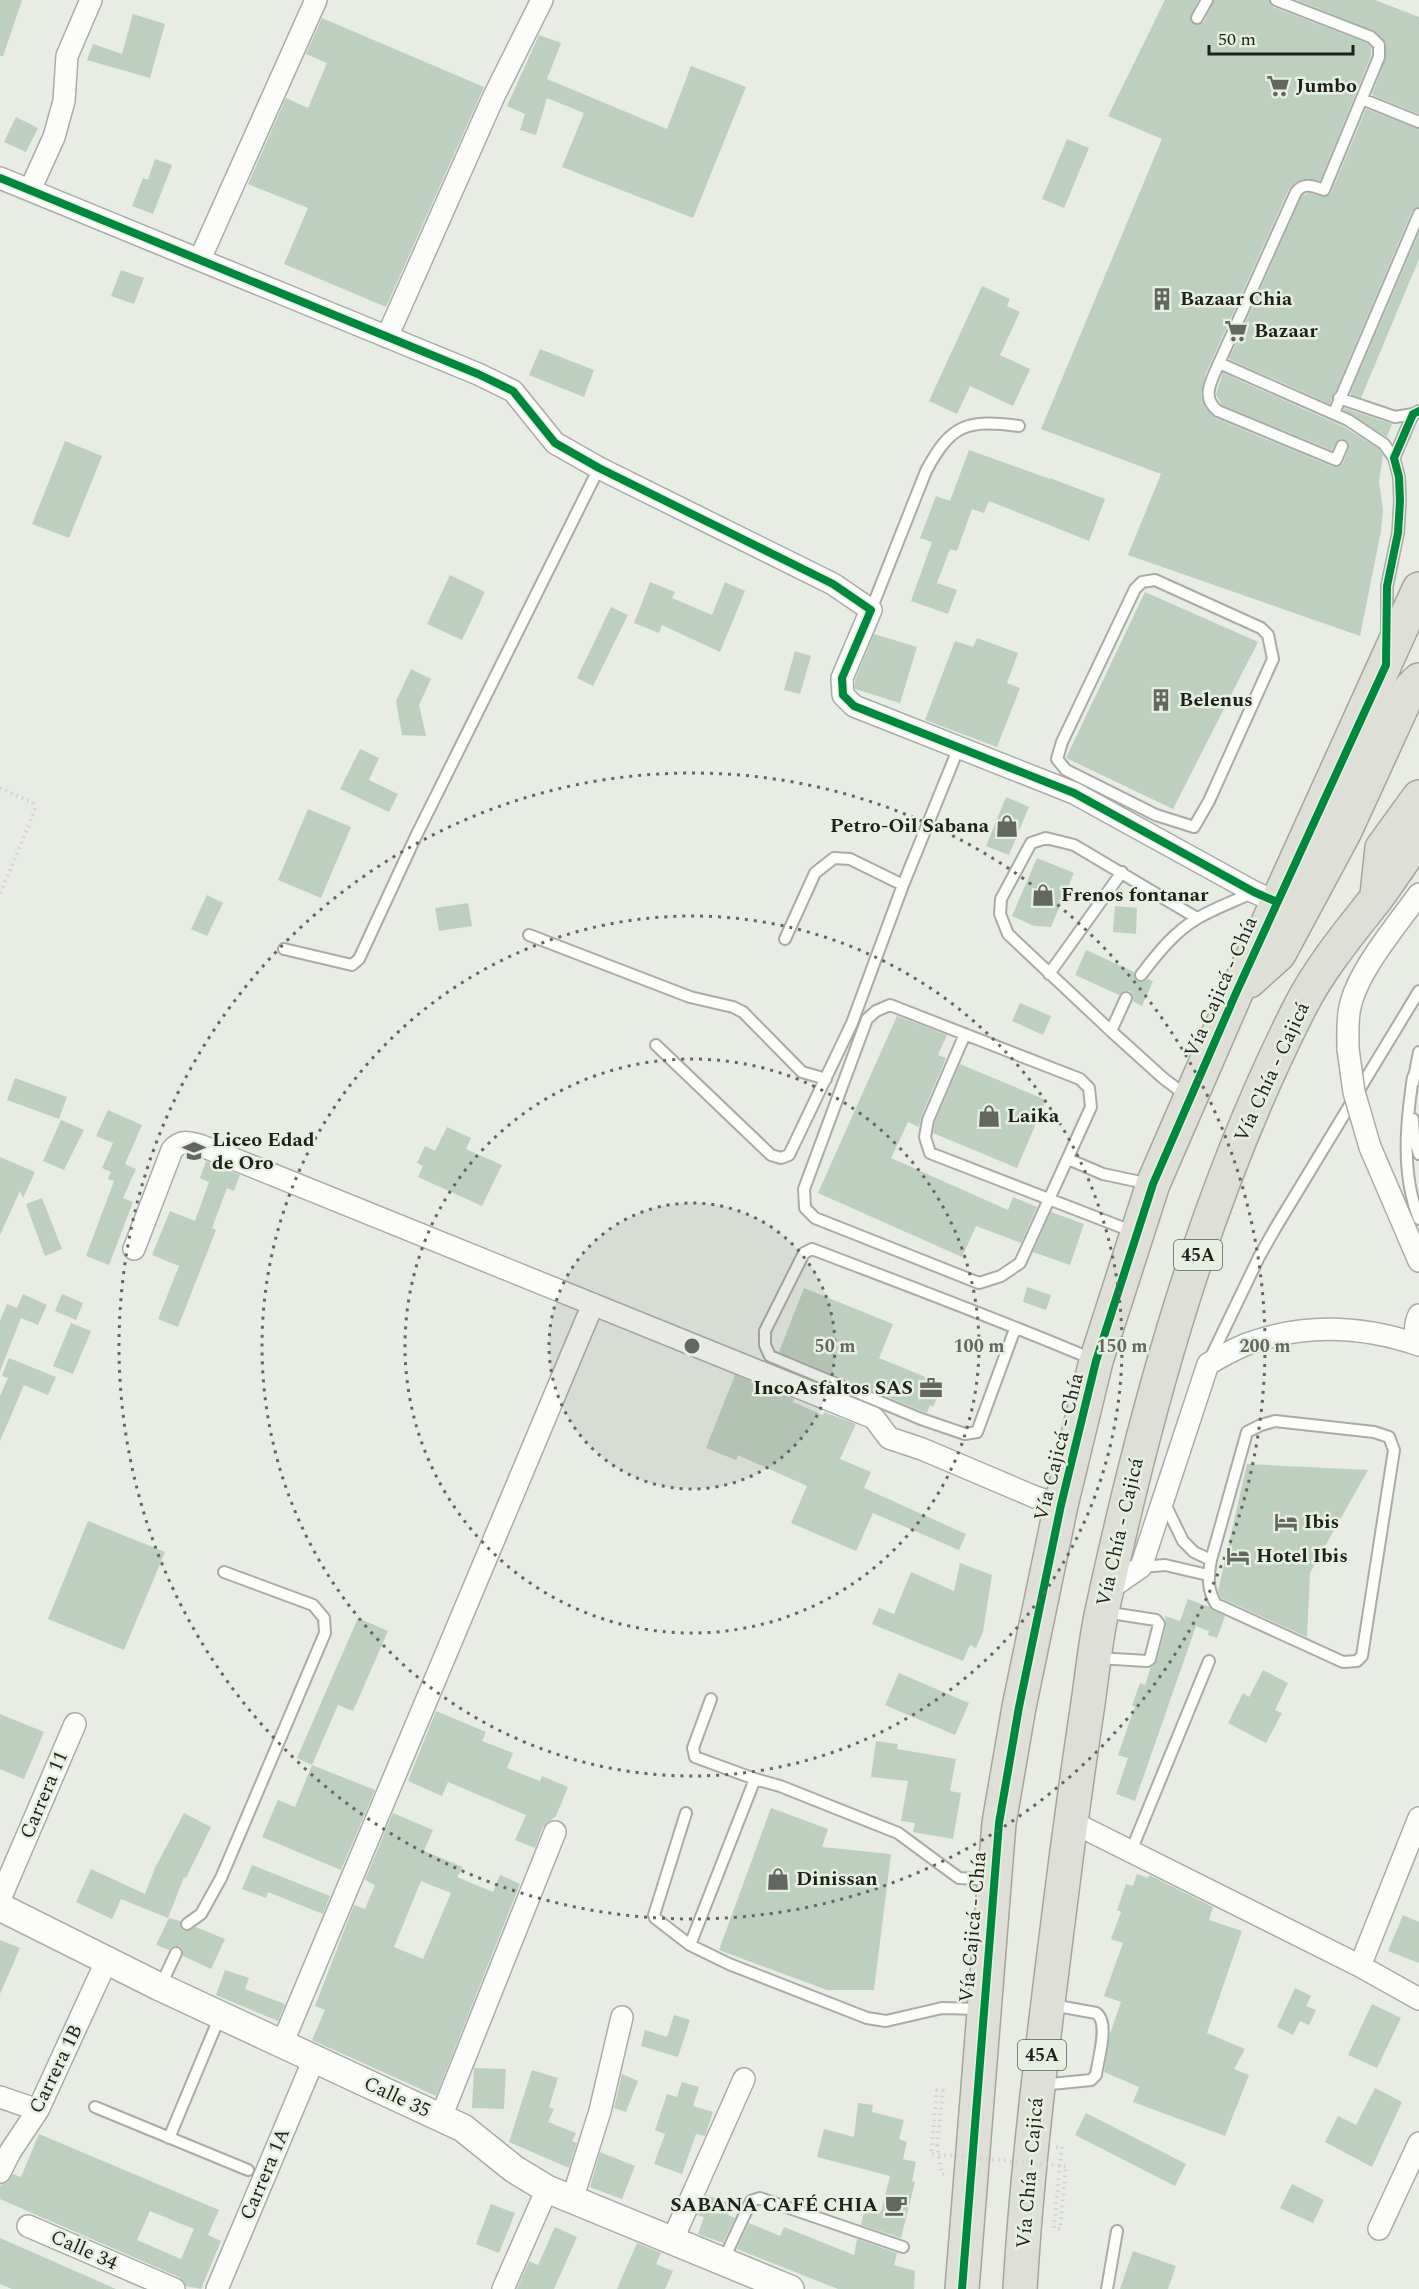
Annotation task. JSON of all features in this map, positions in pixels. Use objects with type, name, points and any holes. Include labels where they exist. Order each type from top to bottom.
[{"type":"highway","name":"Vía Cajicá - Chía","points":[[962,2289],[999,1823],[1018,1707],[1060,1504],[1096,1361],[1153,1184],[1236,993],[1266,897],[1386,665],[1419,589]]},
{"type":"highway","points":[[1236,993],[1279,954],[1346,831],[1410,689],[1419,680]]},
{"type":"highway","points":[[1377,897],[1382,848],[1419,796]]},
{"type":"highway","name":"Vía Chía - Cajicá","points":[[1020,2289],[1024,2220],[1038,2085],[1070,1821],[1105,1600],[1141,1443],[1183,1298],[1235,1154],[1269,1072],[1302,1003],[1342,941],[1377,897],[1419,837]]},
{"type":"street","points":[[30,190],[54,137],[64,101],[67,56],[92,0]]},
{"type":"street","points":[[200,259],[316,0]]},
{"type":"street","points":[[387,337],[494,96],[542,0]]},
{"type":"street","points":[[0,178],[478,374],[513,391],[555,443],[598,468],[832,584],[871,610],[842,678],[843,695],[854,706],[1144,820],[1266,897]]},
{"type":"street","points":[[1419,894],[1381,946],[1356,988],[1349,1008],[1348,1049],[1354,1092],[1370,1147],[1419,1261]]},
{"type":"street","points":[[134,1249],[172,1150],[177,1144],[186,1141],[874,1418],[890,1438],[922,1449],[1035,1497],[1060,1504]]},
{"type":"street","points":[[282,2044],[593,1304]]},
{"type":"street","points":[[1419,1315],[1415,1334],[1419,1344]]},
{"type":"street","points":[[1105,1600],[1141,1567],[1208,1364],[1248,1344],[1281,1334],[1316,1329],[1347,1329],[1396,1337],[1419,1344]]},
{"type":"street","name":"Carrera 11","points":[[0,1899],[75,1724]]},
{"type":"street","points":[[1360,1966],[1419,1818]]},
{"type":"street","points":[[1070,1821],[1360,1966],[1419,2000]]},
{"type":"street","points":[[441,2117],[555,1832]]},
{"type":"street","name":"Calle 35","points":[[0,1907],[106,1962],[463,2128],[514,2169],[547,2189],[790,2289]]},
{"type":"street","name":"Carrera 1B","points":[[0,2172],[10,2152],[38,2110],[106,1962]]},
{"type":"street","points":[[572,2200],[600,2111],[622,2017]]},
{"type":"street","name":"Carrera 1A","points":[[217,2289],[314,2059]]},
{"type":"street","points":[[672,2241],[744,2079]]},
{"type":"street","points":[[0,2097],[38,2110]]},
{"type":"street","points":[[1379,2229],[1419,2143]]},
{"type":"street","points":[[503,2289],[547,2189]]},
{"type":"street","name":"Calle 34","points":[[28,2226],[174,2289]]},
{"type":"lane","points":[[1197,18],[1207,0]]},
{"type":"lane","points":[[1276,0],[1371,37],[1379,45],[1379,57],[1324,190],[1308,185],[1296,192],[1208,392],[1210,403],[1218,411],[1336,460],[1342,446]]},
{"type":"lane","points":[[1362,99],[1419,122]]},
{"type":"lane","points":[[1334,413],[1419,214]]},
{"type":"lane","points":[[1219,363],[1348,420],[1384,444],[1394,458],[1400,477],[1400,501],[1398,533],[1387,586],[1386,665]]},
{"type":"lane","points":[[1339,398],[1395,417],[1416,413]]},
{"type":"lane","points":[[1394,458],[1416,413]]},
{"type":"lane","points":[[871,610],[926,471],[937,452],[951,435],[970,424],[992,422],[1019,426]]},
{"type":"lane","points":[[284,949],[352,965],[359,959],[598,468]]},
{"type":"lane","points":[[1155,580],[1261,628],[1268,635],[1273,659],[1209,801],[1194,826],[1144,820],[1066,770],[1057,759],[1062,742],[1135,589],[1142,582],[1155,580]]},
{"type":"lane","points":[[656,1045],[771,1155],[781,1158],[789,1155],[852,1023],[903,885],[959,747]]},
{"type":"lane","points":[[1190,1098],[1163,1078],[1049,974],[1008,934],[1000,914],[1001,899],[1031,843],[1046,838],[1074,845],[1197,918]]},
{"type":"lane","points":[[785,939],[815,873],[834,858],[850,860],[903,885]]},
{"type":"lane","points":[[1049,974],[1122,872]]},
{"type":"lane","points":[[1141,975],[1163,948],[1197,918],[1266,897]]},
{"type":"lane","points":[[529,935],[690,997],[733,1007],[743,1012],[802,1072],[826,1078]]},
{"type":"lane","points":[[1208,1364],[1259,1257],[1419,991]]},
{"type":"lane","points":[[1111,1031],[1126,998]]},
{"type":"lane","points":[[890,1005],[1080,1079],[1089,1088],[1091,1107],[1068,1159],[1020,1263],[1001,1276],[980,1283],[815,1218],[805,1208],[804,1189],[867,1019],[876,1011],[890,1005]]},
{"type":"lane","points":[[965,1034],[928,1120],[925,1137],[930,1153],[1137,1233]]},
{"type":"lane","points":[[1419,1052],[1406,1123],[1408,1169],[1419,1219]]},
{"type":"lane","points":[[1413,1077],[1414,1137],[1419,1154]]},
{"type":"lane","points":[[1068,1159],[1102,1174],[1153,1184]]},
{"type":"lane","points":[[1015,1329],[977,1432],[965,1434],[921,1419],[770,1356],[765,1345],[765,1331],[804,1253],[812,1249],[1015,1329],[1096,1361]]},
{"type":"lane","points":[[1275,1422],[1374,1432],[1389,1437],[1394,1450],[1362,1656],[1357,1661],[1343,1662],[1216,1604],[1211,1596],[1208,1575],[1247,1432],[1261,1425],[1275,1422]]},
{"type":"lane","points":[[1163,1500],[1183,1541],[1194,1552],[1211,1560]]},
{"type":"lane","points":[[1141,1567],[1165,1565],[1208,1575]]},
{"type":"lane","points":[[188,1924],[201,1914],[221,1878],[325,1633],[324,1618],[313,1605],[224,1572]]},
{"type":"lane","points":[[1095,1657],[1147,1661],[1150,1659],[1159,1624],[1156,1620],[1105,1600]]},
{"type":"lane","points":[[1131,1851],[1209,1661]]},
{"type":"lane","points":[[711,1699],[693,1748],[695,1756],[780,1786],[898,1833],[959,1878],[993,1880]]},
{"type":"lane","points":[[690,1945],[755,1779]]},
{"type":"lane","points":[[686,1813],[654,1918],[690,1945],[729,1964],[867,2018],[886,2021],[942,2008],[983,2009]]},
{"type":"lane","points":[[160,1987],[176,1953]]},
{"type":"lane","points":[[1038,2085],[1091,2080],[1096,2074],[1104,2024],[1096,2013],[1048,2004]]},
{"type":"lane","points":[[169,2138],[220,2016]]},
{"type":"lane","points":[[95,2107],[248,2170]]},
{"type":"lane","points":[[723,2261],[751,2201],[760,2198],[903,2247]]},
{"type":"lane","points":[[1107,2289],[1118,2231]]},
{"type":"path","points":[[0,788],[33,803],[35,810],[0,894]]},
{"type":"path","points":[[938,2145],[943,2091],[937,2090],[931,2154],[1066,2166],[1060,2229],[1054,2228],[1059,2175]]},
{"type":"building","points":[[0,0],[22,0],[3,56],[0,56]]},
{"type":"building","name":"Bazaar","points":[[1165,0],[1198,0],[1190,18],[1191,22],[1197,25],[1204,22],[1214,0],[1269,0],[1273,7],[1367,43],[1371,48],[1371,56],[1320,181],[1303,179],[1289,189],[1206,373],[1201,394],[1206,409],[1215,418],[1333,467],[1338,467],[1343,463],[1349,448],[1348,441],[1338,440],[1332,450],[1222,405],[1216,394],[1223,373],[1344,427],[1379,449],[1383,455],[1379,482],[1383,509],[1381,531],[1360,636],[1128,555],[1161,474],[1041,429],[1162,139],[1108,116]]},
{"type":"building","points":[[1297,0],[1375,0],[1419,17],[1419,114],[1372,95],[1386,57],[1386,43],[1376,32]]},
{"type":"building","points":[[133,14],[165,24],[150,78],[87,60],[93,44],[122,54]]},
{"type":"building","points":[[322,18],[484,87],[386,307],[284,264],[308,208],[248,184],[286,98],[308,108],[327,63],[306,54]]},
{"type":"building","points":[[539,35],[561,43],[547,79],[667,129],[691,66],[746,87],[693,218],[562,167],[584,113],[547,98],[536,135],[520,130],[525,114],[507,106]]},
{"type":"building","points":[[1366,109],[1419,129],[1419,207],[1412,211],[1330,404],[1229,359],[1302,196],[1309,193],[1325,197],[1331,193]]},
{"type":"building","points":[[16,117],[38,128],[26,152],[4,142]]},
{"type":"building","points":[[1067,139],[1089,148],[1064,208],[1042,199]]},
{"type":"building","points":[[155,159],[172,165],[153,214],[132,206],[143,178],[148,180]]},
{"type":"building","points":[[1419,233],[1419,259],[1361,398],[1350,394]]},
{"type":"building","points":[[121,270],[144,278],[134,304],[111,296]]},
{"type":"building","points":[[982,286],[1010,299],[1007,306],[1020,312],[1000,355],[1030,369],[1013,406],[970,386],[957,414],[929,401]]},
{"type":"building","points":[[540,349],[594,370],[584,397],[529,375]]},
{"type":"building","points":[[1344,408],[1392,424],[1387,437],[1344,410]]},
{"type":"building","points":[[65,441],[102,456],[69,538],[32,524]]},
{"type":"building","points":[[969,450],[1105,499],[1089,541],[989,501],[984,513],[972,509],[957,551],[950,549],[937,583],[957,590],[948,614],[911,601],[932,542],[920,538],[936,496],[950,501]]},
{"type":"building","points":[[450,575],[485,592],[462,640],[427,624]]},
{"type":"building","points":[[650,582],[675,592],[672,598],[712,615],[725,582],[745,591],[720,652],[662,625],[659,633],[634,623]]},
{"type":"building","name":"Belenus","points":[[1145,592],[1258,642],[1173,809],[1066,758]]},
{"type":"building","points":[[611,607],[628,615],[593,686],[577,678]]},
{"type":"building","points":[[874,634],[917,647],[900,703],[855,689],[855,680]]},
{"type":"building","points":[[977,638],[1018,653],[1007,683],[1020,688],[997,747],[925,720],[955,641],[973,647]]},
{"type":"building","points":[[795,651],[811,656],[800,694],[784,690]]},
{"type":"building","points":[[411,669],[431,679],[419,705],[426,736],[402,735],[396,701]]},
{"type":"building","points":[[360,749],[379,758],[369,780],[398,794],[389,812],[340,789]]},
{"type":"building","name":"Petro-Oil Sabana","points":[[1006,797],[1029,807],[1009,855],[986,846]]},
{"type":"building","points":[[308,809],[351,827],[321,898],[278,880]]},
{"type":"building","name":"Frenos fontanar","points":[[1037,858],[1074,873],[1051,927],[1034,926],[1012,916]]},
{"type":"building","points":[[207,895],[223,903],[207,936],[191,929]]},
{"type":"building","points":[[468,903],[472,926],[439,931],[435,908]]},
{"type":"building","points":[[1115,906],[1137,908],[1136,934],[1113,932]]},
{"type":"building","points":[[1086,950],[1134,972],[1137,981],[1143,982],[1148,979],[1153,981],[1142,1006],[1133,1001],[1130,991],[1119,995],[1075,975]]},
{"type":"building","points":[[1020,1003],[1051,1016],[1043,1035],[1012,1021]]},
{"type":"building","points":[[897,1016],[947,1035],[938,1055],[946,1058],[919,1127],[908,1122],[891,1158],[1008,1210],[1013,1197],[1037,1207],[1021,1243],[976,1226],[962,1257],[818,1193]]},
{"type":"building","name":"Laika","points":[[960,1064],[1046,1100],[1017,1168],[933,1133],[935,1122]]},
{"type":"building","points":[[15,1078],[67,1097],[59,1119],[7,1100]]},
{"type":"building","points":[[108,1110],[142,1125],[125,1164],[136,1169],[123,1198],[133,1202],[109,1265],[86,1256],[114,1181],[108,1179],[111,1172],[102,1168],[113,1143],[96,1136]]},
{"type":"building","points":[[61,1120],[84,1130],[64,1170],[43,1161]]},
{"type":"building","points":[[447,1127],[471,1138],[466,1149],[502,1165],[482,1206],[418,1177],[423,1166],[417,1163],[425,1146],[435,1151]]},
{"type":"building","points":[[0,1157],[35,1172],[23,1198],[20,1191],[0,1235]]},
{"type":"building","points":[[206,1161],[240,1175],[234,1191],[227,1188],[212,1228],[216,1230],[178,1327],[158,1319],[179,1266],[152,1255],[170,1211],[195,1221],[209,1182],[200,1178]]},
{"type":"building","points":[[42,1198],[62,1249],[45,1256],[26,1204]]},
{"type":"building","points":[[1051,1212],[1084,1224],[1070,1265],[1033,1252]]},
{"type":"building","points":[[1027,1287],[1051,1295],[1046,1310],[1023,1302]]},
{"type":"building","points":[[804,1288],[893,1324],[879,1358],[943,1384],[933,1407],[930,1405],[927,1413],[924,1412],[779,1352]]},
{"type":"building","points":[[23,1294],[47,1305],[38,1325],[21,1318],[0,1371],[0,1321],[7,1304],[17,1308]]},
{"type":"building","points":[[62,1294],[83,1303],[76,1320],[55,1311]]},
{"type":"building","points":[[71,1323],[91,1331],[73,1374],[53,1366]]},
{"type":"building","points":[[9,1358],[56,1377],[48,1395],[24,1385],[0,1441],[0,1396],[8,1378],[2,1376]]},
{"type":"building","points":[[735,1375],[794,1399],[793,1402],[823,1415],[824,1412],[856,1424],[840,1459],[871,1472],[864,1488],[966,1534],[959,1550],[873,1513],[856,1551],[791,1523],[807,1486],[738,1455],[736,1460],[706,1448]]},
{"type":"building","name":"Ibis","points":[[1247,1464],[1368,1470],[1310,1573],[1307,1637],[1221,1598],[1218,1591]]},
{"type":"building","points":[[88,1521],[165,1552],[124,1650],[48,1619]]},
{"type":"building","points":[[960,1563],[992,1575],[983,1632],[976,1648],[970,1645],[963,1661],[872,1624],[879,1608],[894,1614],[911,1572],[954,1591]]},
{"type":"building","points":[[1188,1599],[1225,1616],[1217,1638],[1208,1635],[1209,1631],[1196,1626],[1135,1801],[1116,1794],[1128,1758],[1118,1755],[1135,1706],[1132,1706],[1140,1683],[1145,1685],[1151,1667],[1157,1661],[1166,1626],[1165,1616],[1180,1621]]},
{"type":"building","points":[[358,1618],[388,1631],[353,1711],[338,1705],[312,1765],[297,1758]]},
{"type":"building","points":[[1263,1670],[1288,1683],[1275,1710],[1282,1713],[1266,1743],[1228,1723],[1243,1693],[1249,1697]]},
{"type":"building","points":[[899,1673],[969,1703],[955,1735],[885,1705]]},
{"type":"building","points":[[436,1711],[486,1732],[482,1741],[513,1753],[507,1768],[540,1781],[542,1776],[568,1787],[556,1816],[543,1827],[535,1848],[515,1840],[526,1815],[448,1782],[442,1796],[408,1781]]},
{"type":"building","points":[[0,1714],[44,1732],[24,1779],[0,1769]]},
{"type":"building","points":[[876,1741],[898,1744],[897,1749],[956,1759],[950,1791],[961,1793],[953,1839],[913,1832],[915,1823],[901,1821],[908,1781],[871,1777]]},
{"type":"building","points":[[312,1765],[375,1790],[341,1870],[262,1837],[278,1800],[295,1807]]},
{"type":"building","name":"Dinissan","points":[[771,1808],[828,1829],[822,1847],[891,1854],[874,1990],[827,1990],[719,1950]]},
{"type":"building","points":[[184,1813],[211,1827],[186,1878],[184,1877],[168,1918],[121,1899],[112,1919],[76,1902],[91,1869],[145,1894],[155,1868]]},
{"type":"building","points":[[393,1813],[433,1830],[424,1851],[463,1867],[457,1877],[493,1892],[500,1875],[520,1884],[436,2096],[312,2040],[325,2010],[315,2006],[354,1905],[365,1909],[375,1885],[365,1880]],"holes":[[[421,1881],[451,1893],[423,1959],[394,1947]]]},
{"type":"building","points":[[252,1865],[330,1896],[323,1914],[268,1892],[266,1898],[242,1889]]},
{"type":"building","points":[[1137,1874],[1148,1878],[1149,1875],[1213,1907],[1209,1920],[1242,1931],[1207,2033],[1245,2049],[1234,2069],[1249,2075],[1225,2136],[1133,2102],[1139,2087],[1104,2072],[1110,2034],[1121,2002],[1104,1996],[1123,1943],[1111,1939],[1121,1912],[1117,1910],[1126,1884],[1133,1886]]},
{"type":"building","points":[[1403,1915],[1419,1922],[1419,1963],[1388,1951]]},
{"type":"building","points":[[169,1918],[180,1921],[184,1931],[196,1927],[225,1939],[211,1969],[183,1956],[179,1946],[169,1950],[156,1945]]},
{"type":"building","points":[[0,1940],[20,1948],[0,1994]]},
{"type":"building","points":[[225,1970],[249,1978],[245,1989],[285,2004],[278,2021],[216,1995]]},
{"type":"building","points":[[1295,1988],[1311,1996],[1306,2006],[1316,2010],[1309,2025],[1300,2021],[1293,2035],[1277,2027]]},
{"type":"building","points":[[1372,2004],[1401,2018],[1377,2068],[1348,2055]]},
{"type":"building","points":[[674,2015],[690,2020],[678,2057],[641,2046],[645,2030],[667,2037]]},
{"type":"building","points":[[474,2068],[506,2069],[504,2109],[472,2108]]},
{"type":"building","points":[[532,2070],[558,2078],[549,2107],[554,2109],[548,2122],[576,2133],[572,2141],[577,2143],[569,2168],[509,2142]]},
{"type":"building","points":[[622,2074],[638,2081],[626,2112],[614,2108]]},
{"type":"building","points":[[682,2082],[699,2087],[693,2106],[713,2112],[705,2136],[696,2134],[682,2174],[654,2164],[665,2134],[655,2130],[667,2094],[677,2097]]},
{"type":"building","points":[[1375,2088],[1402,2102],[1372,2167],[1325,2142],[1338,2116],[1356,2125]]},
{"type":"building","points":[[858,2103],[873,2105],[872,2112],[904,2120],[899,2139],[907,2142],[903,2159],[916,2162],[912,2181],[915,2182],[901,2238],[861,2225],[865,2208],[881,2212],[890,2176],[817,2157],[824,2129],[854,2137]]},
{"type":"building","points":[[1086,2113],[1186,2164],[1175,2186],[1075,2135]]},
{"type":"building","points":[[39,2134],[219,2210],[208,2235],[221,2241],[201,2289],[186,2286],[179,2277],[0,2199],[0,2185],[7,2182],[13,2174],[21,2177]],"holes":[[[150,2211],[194,2229],[181,2259],[137,2240]]]},
{"type":"building","points":[[600,2152],[635,2166],[622,2199],[590,2187]]},
{"type":"building","points":[[1292,2184],[1324,2200],[1313,2223],[1280,2208]]},
{"type":"building","points":[[706,2195],[732,2204],[728,2215],[735,2218],[723,2243],[698,2234],[704,2217],[697,2215]]},
{"type":"building","points":[[491,2204],[515,2213],[499,2253],[476,2244]]},
{"type":"building","points":[[749,2223],[780,2236],[784,2227],[854,2255],[857,2239],[897,2253],[894,2265],[915,2271],[914,2289],[838,2289],[737,2249]]},
{"type":"building","points":[[555,2227],[577,2237],[554,2289],[517,2289],[529,2261],[538,2265]]},
{"type":"building","points":[[0,2238],[116,2289],[12,2289],[0,2284]]},
{"type":"building","points":[[637,2243],[661,2253],[656,2264],[673,2271],[665,2289],[617,2289]]},
{"type":"building","points":[[1133,2251],[1176,2266],[1168,2289],[1120,2289]]},
{"type":"cycle path","points":[[0,178],[478,374],[513,391],[555,443],[599,468],[833,584],[871,610],[842,678],[843,695],[854,706],[1074,793],[1254,892],[1277,902]]},
{"type":"cycle path","points":[[962,2289],[999,1823],[1019,1707],[1061,1505],[1096,1361],[1153,1184],[1236,993],[1386,665],[1387,586],[1398,533],[1400,501],[1399,477],[1394,458],[1413,414],[1419,411]]},
{"type":"place","name":"Jumbo","points":[[1278,86]]},
{"type":"place","name":"Bazaar Chia","points":[[1162,299]]},
{"type":"place","name":"Bazaar","points":[[1236,331]]},
{"type":"place","name":"Belenus","points":[[1161,700]]},
{"type":"place","name":"Petro-Oil Sabana","points":[[1007,826]]},
{"type":"place","name":"Frenos fontanar","points":[[1043,895]]},
{"type":"place","name":"Laika","points":[[989,1116]]},
{"type":"place","name":"Liceo Edad de Oro","points":[[194,1151]]},
{"type":"place","name":"IncoAsfaltos SAS","points":[[931,1388]]},
{"type":"place","name":"Ibis","points":[[1286,1522]]},
{"type":"place","name":"Hotel Ibis","points":[[1238,1556]]},
{"type":"place","name":"Dinissan","points":[[778,1879]]},
{"type":"place","name":"SABANA CAFÉ CHIA","points":[[896,2205]]}]
